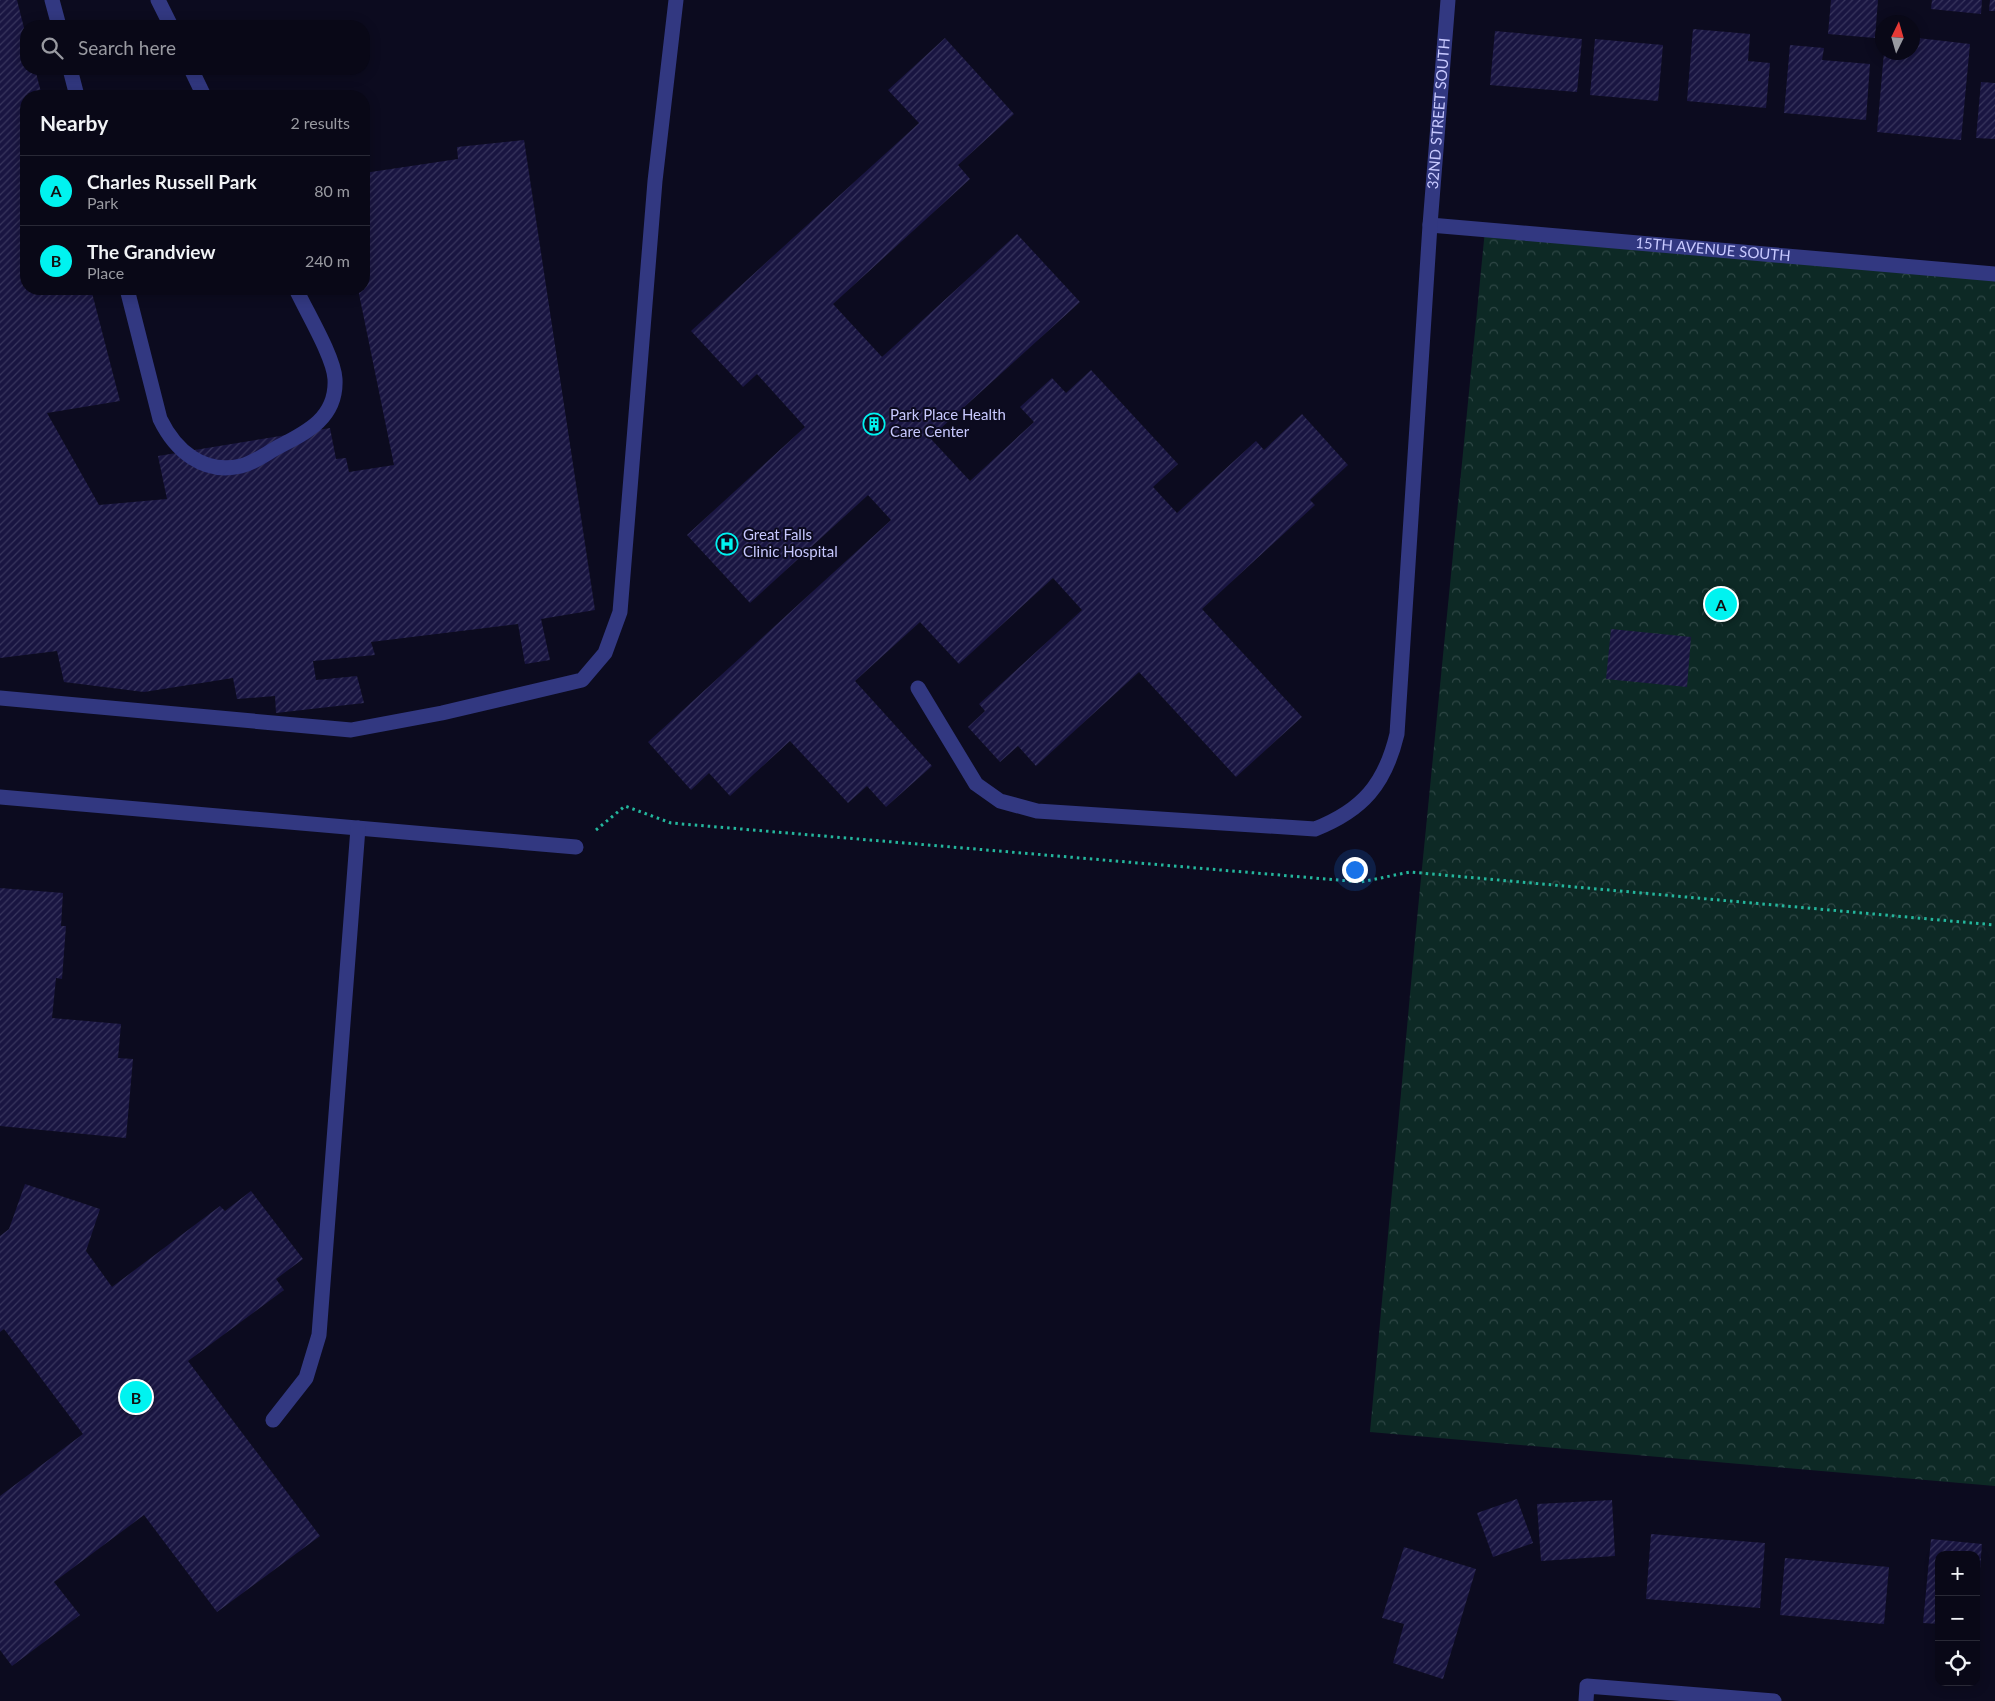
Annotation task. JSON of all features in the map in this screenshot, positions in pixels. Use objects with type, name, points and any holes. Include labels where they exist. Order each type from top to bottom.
[{"type":"street","points":[[52,0],[57,20]]},
{"type":"street","points":[[158,0],[167,20]]},
{"type":"street","points":[[0,698],[351,730],[442,713],[582,680],[605,653],[620,612],[655,181],[676,0]]},
{"type":"street","name":"32ND STREET SOUTH","points":[[918,688],[976,784],[1000,801],[1037,811],[1315,829],[1333,822],[1364,800],[1384,773],[1391,759],[1397,734],[1430,225],[1448,0]]},
{"type":"street","points":[[72,75],[75,90]]},
{"type":"street","points":[[194,75],[201,90]]},
{"type":"street","name":"15TH AVENUE SOUTH","points":[[1430,225],[1995,274]]},
{"type":"street","points":[[128,295],[160,419],[169,437],[183,453],[201,463],[222,468],[242,466],[309,431],[321,421],[330,408],[335,393],[335,378],[331,362],[299,295]]},
{"type":"street","points":[[0,797],[576,847]]},
{"type":"street","points":[[273,1420],[306,1378],[319,1335],[358,828]]},
{"type":"street","points":[[1586,1701],[1587,1686],[1774,1701]]},
{"type":"path","points":[[576,847],[625,806],[671,823],[681,824],[1361,882],[1410,872],[1995,925]]},
{"type":"green space","points":[[1485,230],[1995,279],[1995,1486],[1370,1432],[1416,929]]},
{"type":"building","points":[[0,0],[17,0],[22,20],[20,20],[20,75],[37,75],[40,90],[20,90],[20,295],[93,295],[120,401],[47,413],[99,505],[167,499],[158,456],[330,428],[336,459],[346,458],[349,472],[394,465],[359,295],[370,295],[370,172],[458,159],[457,147],[524,140],[595,610],[541,619],[550,660],[525,664],[518,624],[371,642],[375,655],[313,661],[316,680],[357,676],[364,703],[276,713],[275,696],[237,699],[233,678],[144,692],[64,682],[57,651],[0,658]]},
{"type":"building","points":[[1831,0],[1878,0],[1877,15],[1875,15],[1875,38],[1828,34]]},
{"type":"building","points":[[1932,0],[1982,0],[1981,14],[1931,9]]},
{"type":"building","points":[[1990,0],[1995,0],[1995,11],[1989,11]]},
{"type":"building","points":[[1693,29],[1750,34],[1748,61],[1770,63],[1766,108],[1687,101]]},
{"type":"building","points":[[1495,31],[1582,39],[1577,92],[1490,85]]},
{"type":"building","name":"Park Place Health Care Center","points":[[945,38],[1014,114],[958,165],[970,179],[833,304],[882,357],[1017,234],[1080,302],[930,438],[970,481],[1034,422],[1020,407],[1052,378],[1066,393],[1091,370],[1178,464],[1153,487],[1177,513],[1256,441],[1264,450],[1302,414],[1348,465],[1310,500],[1315,505],[1202,609],[1302,717],[1236,777],[1139,672],[1036,766],[1018,746],[1000,762],[968,727],[985,711],[979,704],[1082,610],[1053,578],[959,664],[920,622],[855,681],[932,766],[886,807],[867,786],[848,803],[790,741],[730,796],[709,773],[691,790],[648,742],[891,520],[868,495],[750,603],[687,535],[805,427],[757,374],[743,387],[691,331],[919,123],[888,90]]},
{"type":"building","points":[[1920,38],[1970,44],[1961,140],[1877,132],[1883,60],[1920,60]]},
{"type":"building","points":[[1595,39],[1663,45],[1658,101],[1590,95]]},
{"type":"building","points":[[1790,45],[1824,48],[1822,60],[1870,64],[1866,120],[1784,113]]},
{"type":"building","points":[[1981,82],[1995,83],[1995,139],[1976,138]]},
{"type":"building","points":[[1611,629],[1691,637],[1687,687],[1606,679]]},
{"type":"building","points":[[0,888],[63,893],[61,926],[66,926],[62,979],[56,978],[52,1018],[121,1024],[118,1058],[133,1059],[126,1138],[0,1126]]},
{"type":"building","points":[[25,1184],[100,1209],[86,1251],[112,1287],[220,1206],[225,1211],[251,1191],[303,1259],[276,1279],[284,1290],[188,1361],[320,1536],[217,1612],[144,1515],[54,1582],[80,1615],[12,1666],[0,1650],[0,1496],[83,1434],[4,1329],[0,1332],[0,1236],[9,1229]]},
{"type":"building","points":[[1517,1499],[1533,1543],[1493,1557],[1477,1513]]},
{"type":"building","points":[[1612,1500],[1615,1556],[1541,1561],[1537,1504]]},
{"type":"building","points":[[1651,1534],[1765,1543],[1760,1608],[1646,1599]]},
{"type":"building","points":[[1931,1539],[1982,1544],[1980,1568],[1980,1551],[1935,1551],[1935,1624],[1923,1623]]},
{"type":"building","points":[[1404,1547],[1476,1569],[1443,1679],[1393,1663],[1404,1624],[1382,1618]]},
{"type":"building","points":[[1785,1558],[1889,1567],[1884,1624],[1780,1615]]},
{"type":"place","name":"Park Place Health Care Center","points":[[874,424]]},
{"type":"place","name":"Great Falls Clinic Hospital","points":[[727,544]]},
{"type":"place","name":"Charles Russell Park","points":[[1721,604]]},
{"type":"place","name":"The Grandview","points":[[136,1397]]}]
